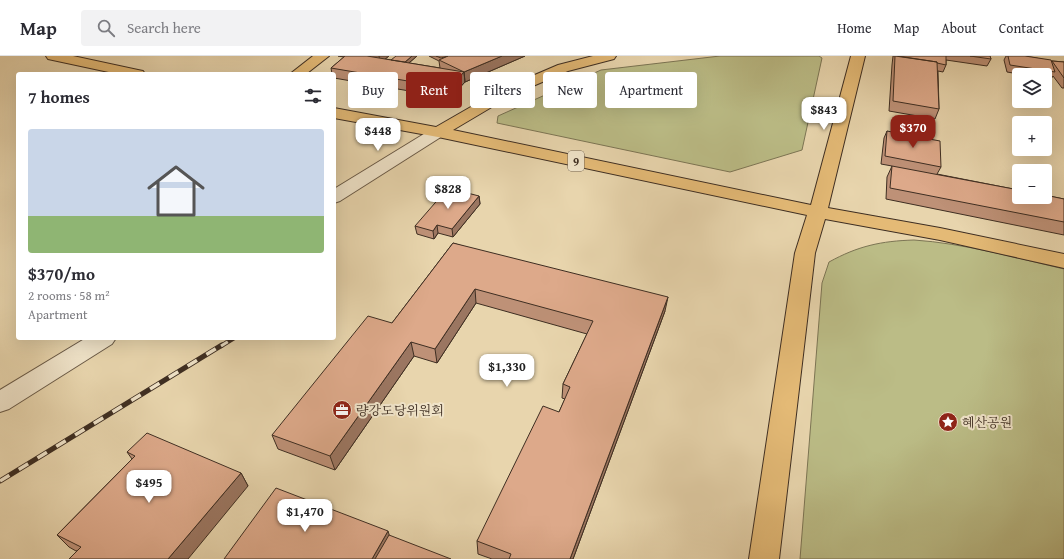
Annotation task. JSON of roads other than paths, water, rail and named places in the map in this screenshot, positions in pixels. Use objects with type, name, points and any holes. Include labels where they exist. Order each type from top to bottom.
[{"type":"main road","points":[[53,56],[129,72]]},
{"type":"main road","points":[[300,72],[322,56]]},
{"type":"main road","points":[[438,132],[507,92],[563,68],[609,56]]},
{"type":"main road","points":[[764,559],[805,253],[818,212],[858,56]]},
{"type":"main road","name":"9","points":[[336,113],[438,132],[818,212]]},
{"type":"main road","points":[[818,212],[940,234],[1064,260]]},
{"type":"street","points":[[336,196],[438,132]]},
{"type":"street","points":[[0,402],[101,340]]},
{"type":"railway","points":[[221,346],[231,340]]},
{"type":"railway","points":[[0,481],[222,345]]},
{"type":"place","name":"량강도당위원회","points":[[342,410]]},
{"type":"place","name":"혜산공원","points":[[948,422]]}]
